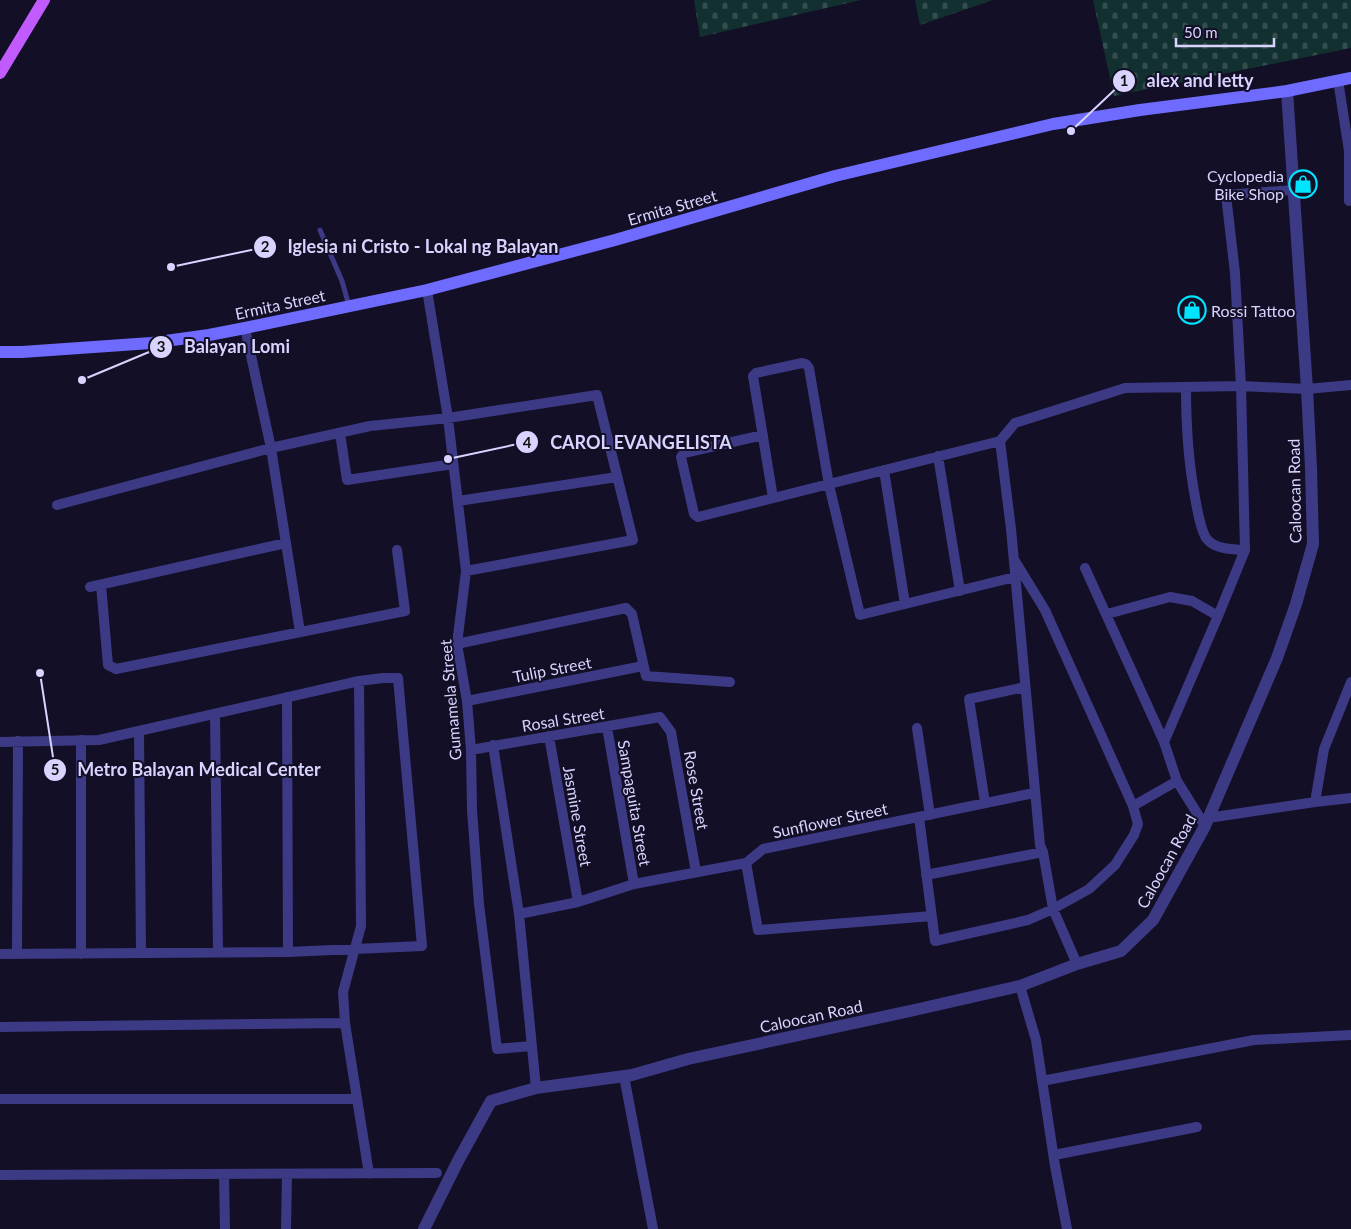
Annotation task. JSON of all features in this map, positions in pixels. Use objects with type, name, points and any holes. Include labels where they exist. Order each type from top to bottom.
[{"type":"main road","points":[[0,73],[44,0]]},
{"type":"main road","name":"Ermita Street","points":[[0,352],[151,343],[246,328],[427,290],[615,240],[835,176],[1044,126],[1140,110],[1287,91],[1351,78]]},
{"type":"street","points":[[1338,80],[1349,151],[1349,201]]},
{"type":"street","name":"Caloocan Road","points":[[424,1229],[491,1101],[536,1088],[632,1075],[688,1059],[1020,986],[1077,964],[1121,951],[1153,920],[1207,822],[1277,658],[1296,604],[1313,544],[1312,468],[1287,91]]},
{"type":"street","points":[[1164,742],[1245,550],[1241,386],[1235,273],[1226,195],[1294,190]]},
{"type":"street","name":"Gumamela Street","points":[[427,290],[448,418],[466,571],[457,644],[467,701],[471,750],[472,810],[478,885],[496,1049],[532,1046]]},
{"type":"street","points":[[246,328],[271,448],[300,632]]},
{"type":"street","points":[[773,498],[753,376],[756,373],[802,363],[806,364],[811,378],[829,485],[860,615],[1015,578]]},
{"type":"street","points":[[763,435],[684,453],[681,457],[694,514],[698,517],[1000,441],[1015,424],[1125,388],[1241,386],[1307,389],[1351,385]]},
{"type":"street","points":[[1186,386],[1186,427],[1190,471],[1198,516],[1206,538],[1219,548],[1245,550]]},
{"type":"street","points":[[57,506],[271,448],[370,426],[448,418],[597,395],[633,540],[466,571]]},
{"type":"street","points":[[340,433],[347,480],[454,464]]},
{"type":"street","points":[[1000,441],[1011,529],[1040,845],[1053,909],[1077,964]]},
{"type":"street","points":[[938,456],[960,591]]},
{"type":"street","points":[[884,470],[905,604]]},
{"type":"street","points":[[458,502],[617,477]]},
{"type":"street","points":[[90,588],[286,543]]},
{"type":"street","points":[[101,585],[108,665],[116,669],[404,612],[397,550]]},
{"type":"street","points":[[919,817],[935,941],[1028,920],[1053,909],[1089,889],[1115,865],[1134,835],[1138,824],[1132,806],[1044,610],[1013,558]]},
{"type":"street","points":[[1085,568],[1164,742],[1177,781],[1207,822],[1315,802],[1351,798]]},
{"type":"street","points":[[1107,614],[1170,597],[1192,601],[1218,616]]},
{"type":"street","points":[[457,644],[626,608],[632,614],[646,676],[730,682]]},
{"type":"street","name":"Tulip Street","points":[[467,701],[643,666]]},
{"type":"street","points":[[0,742],[99,740],[359,681],[398,678],[422,946],[288,952],[0,954]]},
{"type":"street","points":[[359,681],[361,926],[343,992],[345,1023],[369,1174]]},
{"type":"street","points":[[1315,802],[1324,749],[1351,682]]},
{"type":"street","points":[[985,803],[969,699],[1025,686]]},
{"type":"street","points":[[288,697],[288,952]]},
{"type":"street","points":[[215,714],[218,952]]},
{"type":"street","name":"Rosal Street","points":[[471,750],[660,717]]},
{"type":"street","name":"Rose Street","points":[[660,717],[671,732],[696,872]]},
{"type":"street","name":"Sampaguita Street","points":[[607,727],[634,884]]},
{"type":"street","points":[[917,728],[930,815]]},
{"type":"street","points":[[139,731],[141,953]]},
{"type":"street","name":"Jasmine Street","points":[[549,736],[578,902]]},
{"type":"street","points":[[81,740],[81,954]]},
{"type":"street","points":[[17,954],[18,741]]},
{"type":"street","points":[[493,745],[519,914],[536,1088]]},
{"type":"street","points":[[1132,806],[1177,781]]},
{"type":"street","name":"Sunflower Street","points":[[519,914],[578,902],[634,884],[746,863],[763,849],[1034,793]]},
{"type":"street","points":[[926,875],[1042,852]]},
{"type":"street","points":[[746,863],[758,930],[932,916]]},
{"type":"street","points":[[1020,986],[1036,1040],[1067,1229]]},
{"type":"street","points":[[0,1027],[345,1023]]},
{"type":"street","points":[[1042,1081],[1254,1040],[1351,1035]]},
{"type":"street","points":[[624,1076],[653,1229]]},
{"type":"street","points":[[0,1099],[357,1099]]},
{"type":"street","points":[[1054,1155],[1197,1127]]},
{"type":"street","points":[[224,1174],[225,1229]]},
{"type":"street","points":[[286,1229],[287,1174]]},
{"type":"street","points":[[0,1175],[437,1174]]},
{"type":"lane","points":[[320,230],[342,281],[349,306]]},
{"type":"green space","points":[[694,0],[861,0],[700,37]]},
{"type":"green space","points":[[915,0],[993,0],[920,25]]},
{"type":"green space","points":[[1093,0],[1351,0],[1351,48],[1114,96]]},
{"type":"place","name":"alex and letty","points":[[1071,131]]},
{"type":"place","name":"Cyclopedia Bike Shop","points":[[1303,184]]},
{"type":"place","name":"Iglesia ni Cristo - Lokal ng Balayan","points":[[171,267]]},
{"type":"place","name":"Rossi Tattoo","points":[[1192,310]]},
{"type":"place","name":"Balayan Lomi","points":[[82,380]]},
{"type":"place","name":"CAROL EVANGELISTA","points":[[448,459]]},
{"type":"place","name":"Metro Balayan Medical Center","points":[[40,673]]}]
